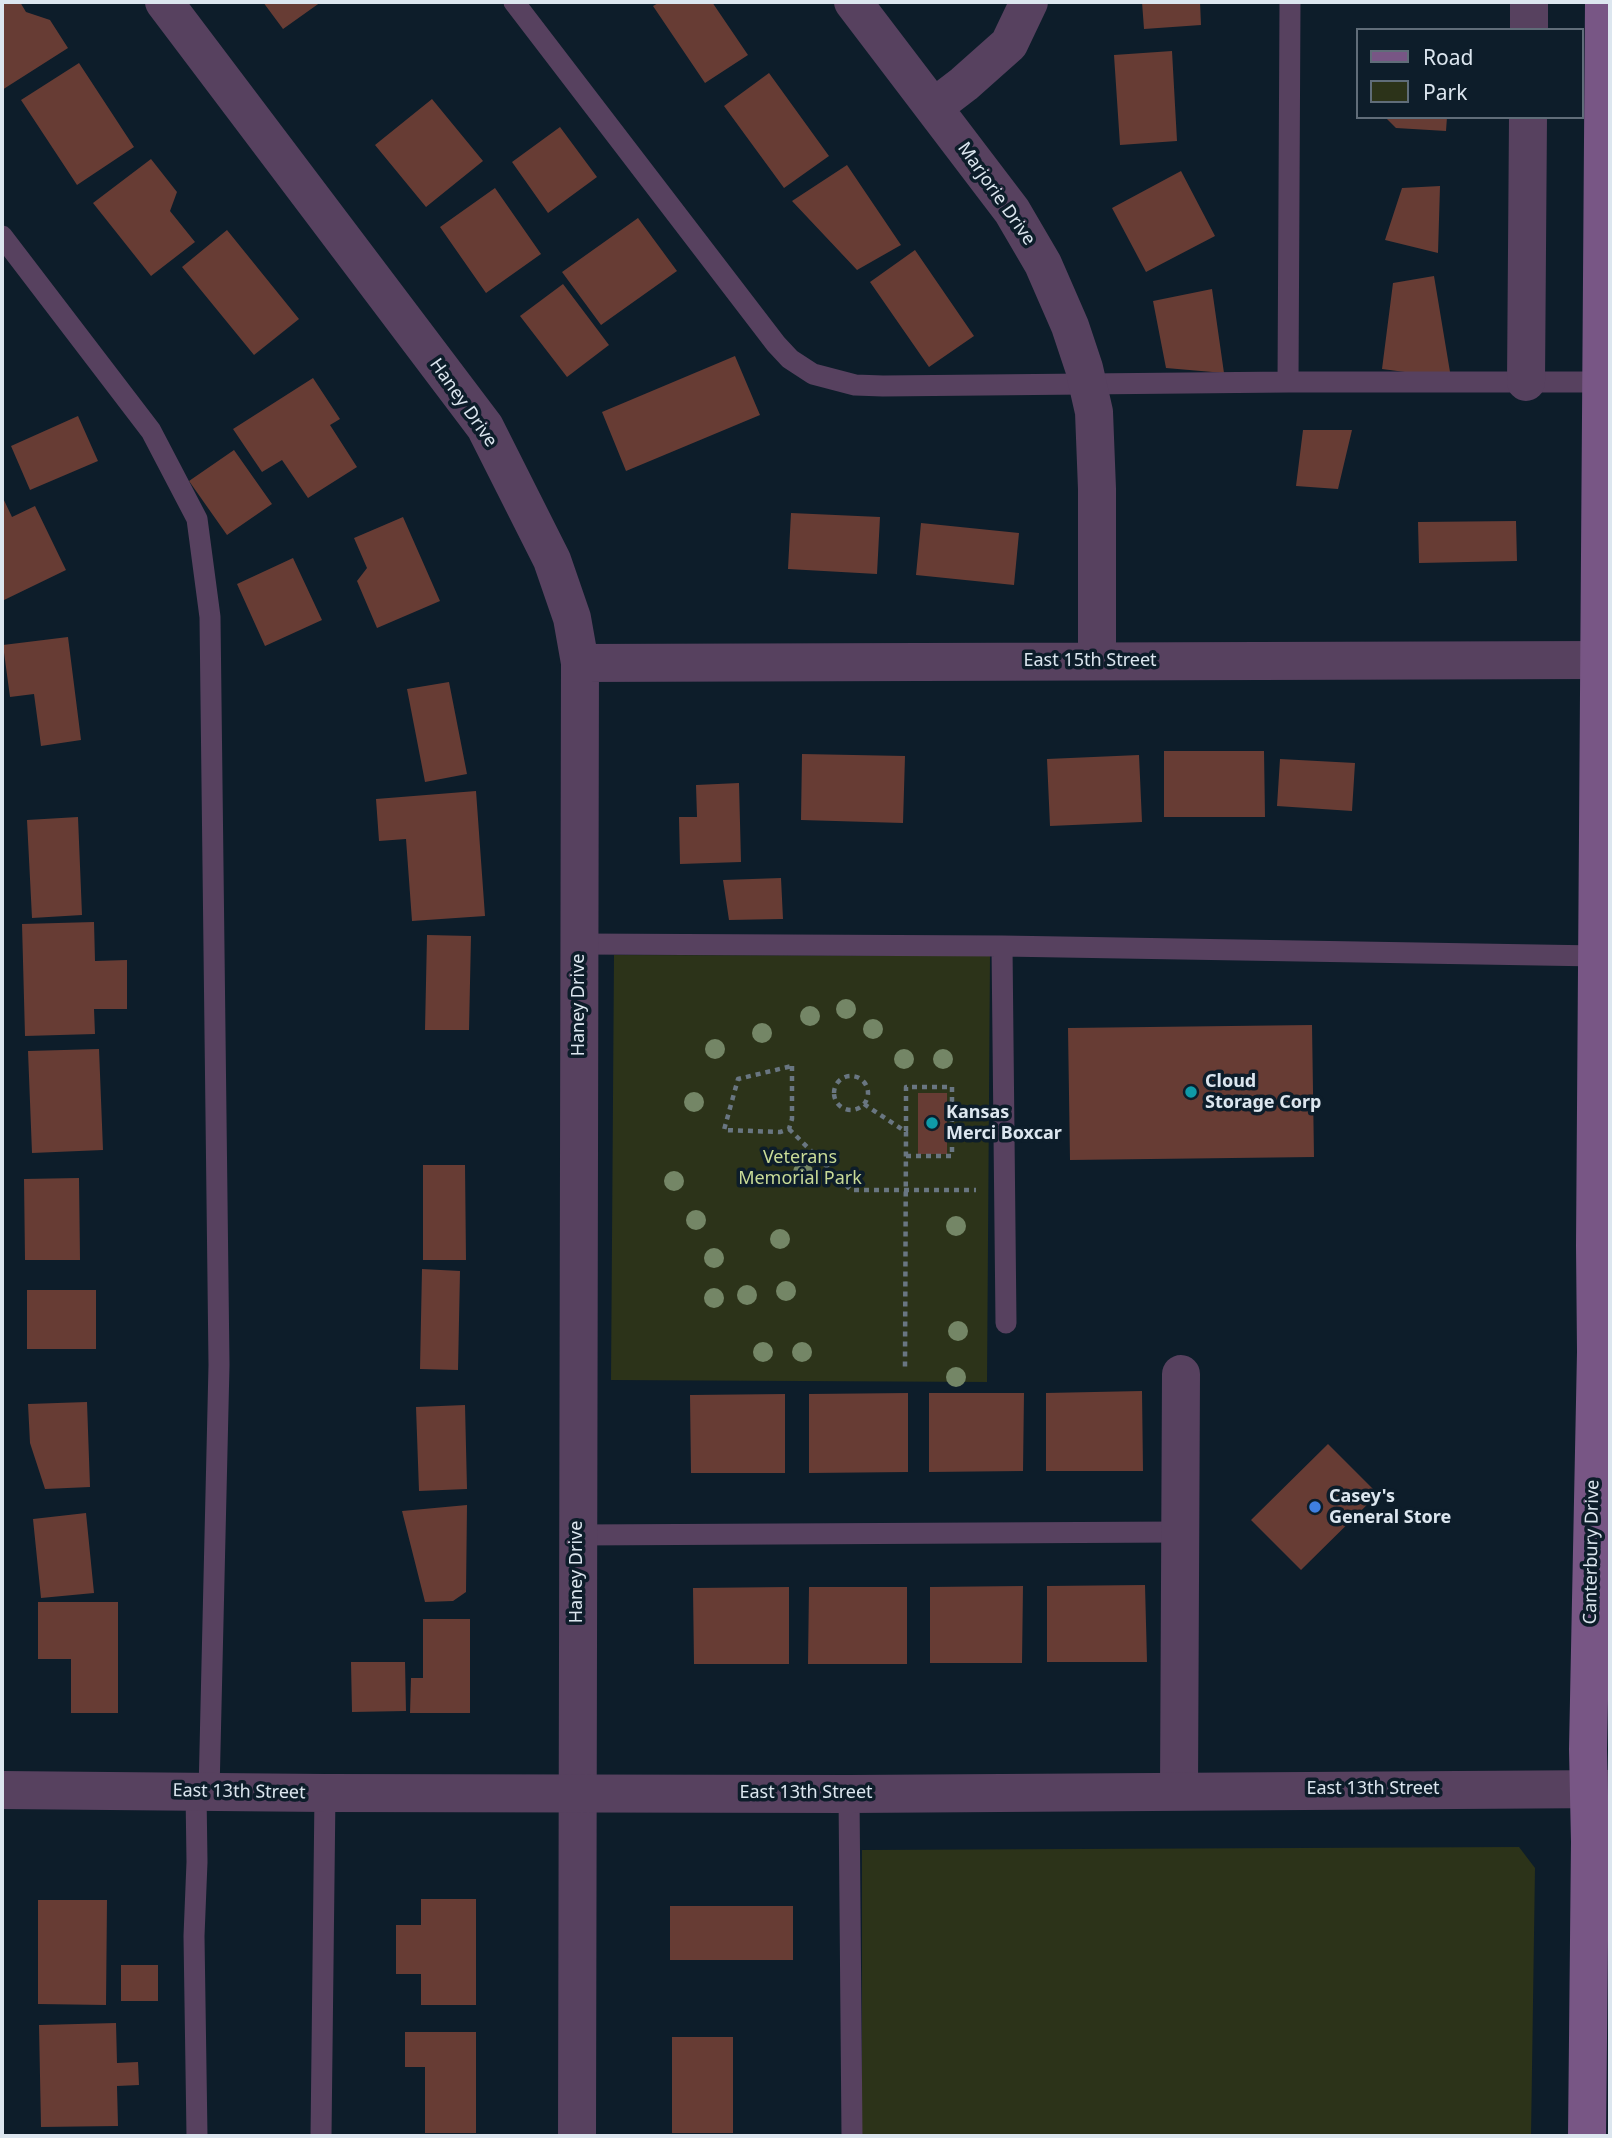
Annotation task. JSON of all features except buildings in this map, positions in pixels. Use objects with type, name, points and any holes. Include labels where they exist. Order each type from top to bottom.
[{"type":"main road","name":"Canterbury Drive","points":[[1587,2136],[1590,1842],[1599,1789],[1595,1244],[1600,660],[1605,602],[1601,383],[1604,2]]},
{"type":"street","name":"Haney Drive","points":[[164,2],[485,427],[552,560],[572,618],[580,663],[577,2136]]},
{"type":"street","name":"Marjorie Drive","points":[[853,2],[1012,211],[1043,264],[1070,326],[1094,412],[1097,661]]},
{"type":"street","points":[[934,107],[1009,44],[1029,2]]},
{"type":"street","points":[[1529,2],[1529,28]]},
{"type":"street","points":[[1526,383],[1528,119]]},
{"type":"street","name":"East 15th Street","points":[[580,663],[1600,660]]},
{"type":"street","points":[[1179,1790],[1181,1374]]},
{"type":"street","name":"East 13th Street","points":[[2,1790],[849,1794],[1599,1789]]},
{"type":"lane","points":[[514,2],[776,344],[790,359],[813,374],[855,385],[1601,383]]},
{"type":"lane","points":[[1288,383],[1290,2]]},
{"type":"lane","points":[[2,236],[151,431],[197,519],[209,617],[219,1365],[194,1936],[197,2136]]},
{"type":"lane","points":[[579,944],[1002,946],[1598,956]]},
{"type":"lane","points":[[1002,946],[1006,1323]]},
{"type":"lane","points":[[578,1535],[1180,1532]]},
{"type":"lane","points":[[321,2136],[325,1793]]},
{"type":"lane","points":[[849,1794],[852,2136]]},
{"type":"path","points":[[792,1066],[792,1119],[789,1129],[780,1132],[724,1130],[738,1079],[792,1066]]},
{"type":"path","points":[[850,1076],[862,1079],[868,1088],[868,1100],[864,1104],[855,1110],[844,1109],[835,1101],[836,1084],[850,1076]]},
{"type":"path","points":[[905,1367],[906,1087],[952,1087],[952,1156],[906,1156]]},
{"type":"path","points":[[864,1104],[906,1132]]},
{"type":"path","points":[[789,1129],[851,1190],[1005,1190]]},
{"type":"green space","name":"Veterans Memorial Park","points":[[614,955],[990,956],[987,1382],[611,1380]]},
{"type":"green space","points":[[1519,1847],[1535,1868],[1531,2136],[862,2136],[862,1850]]},
{"type":"place","name":"Cloud Storage Corp","points":[[1191,1092]]},
{"type":"place","name":"Kansas Merci Boxcar","points":[[932,1123]]},
{"type":"place","name":"Casey's General Store","points":[[1315,1507]]}]
